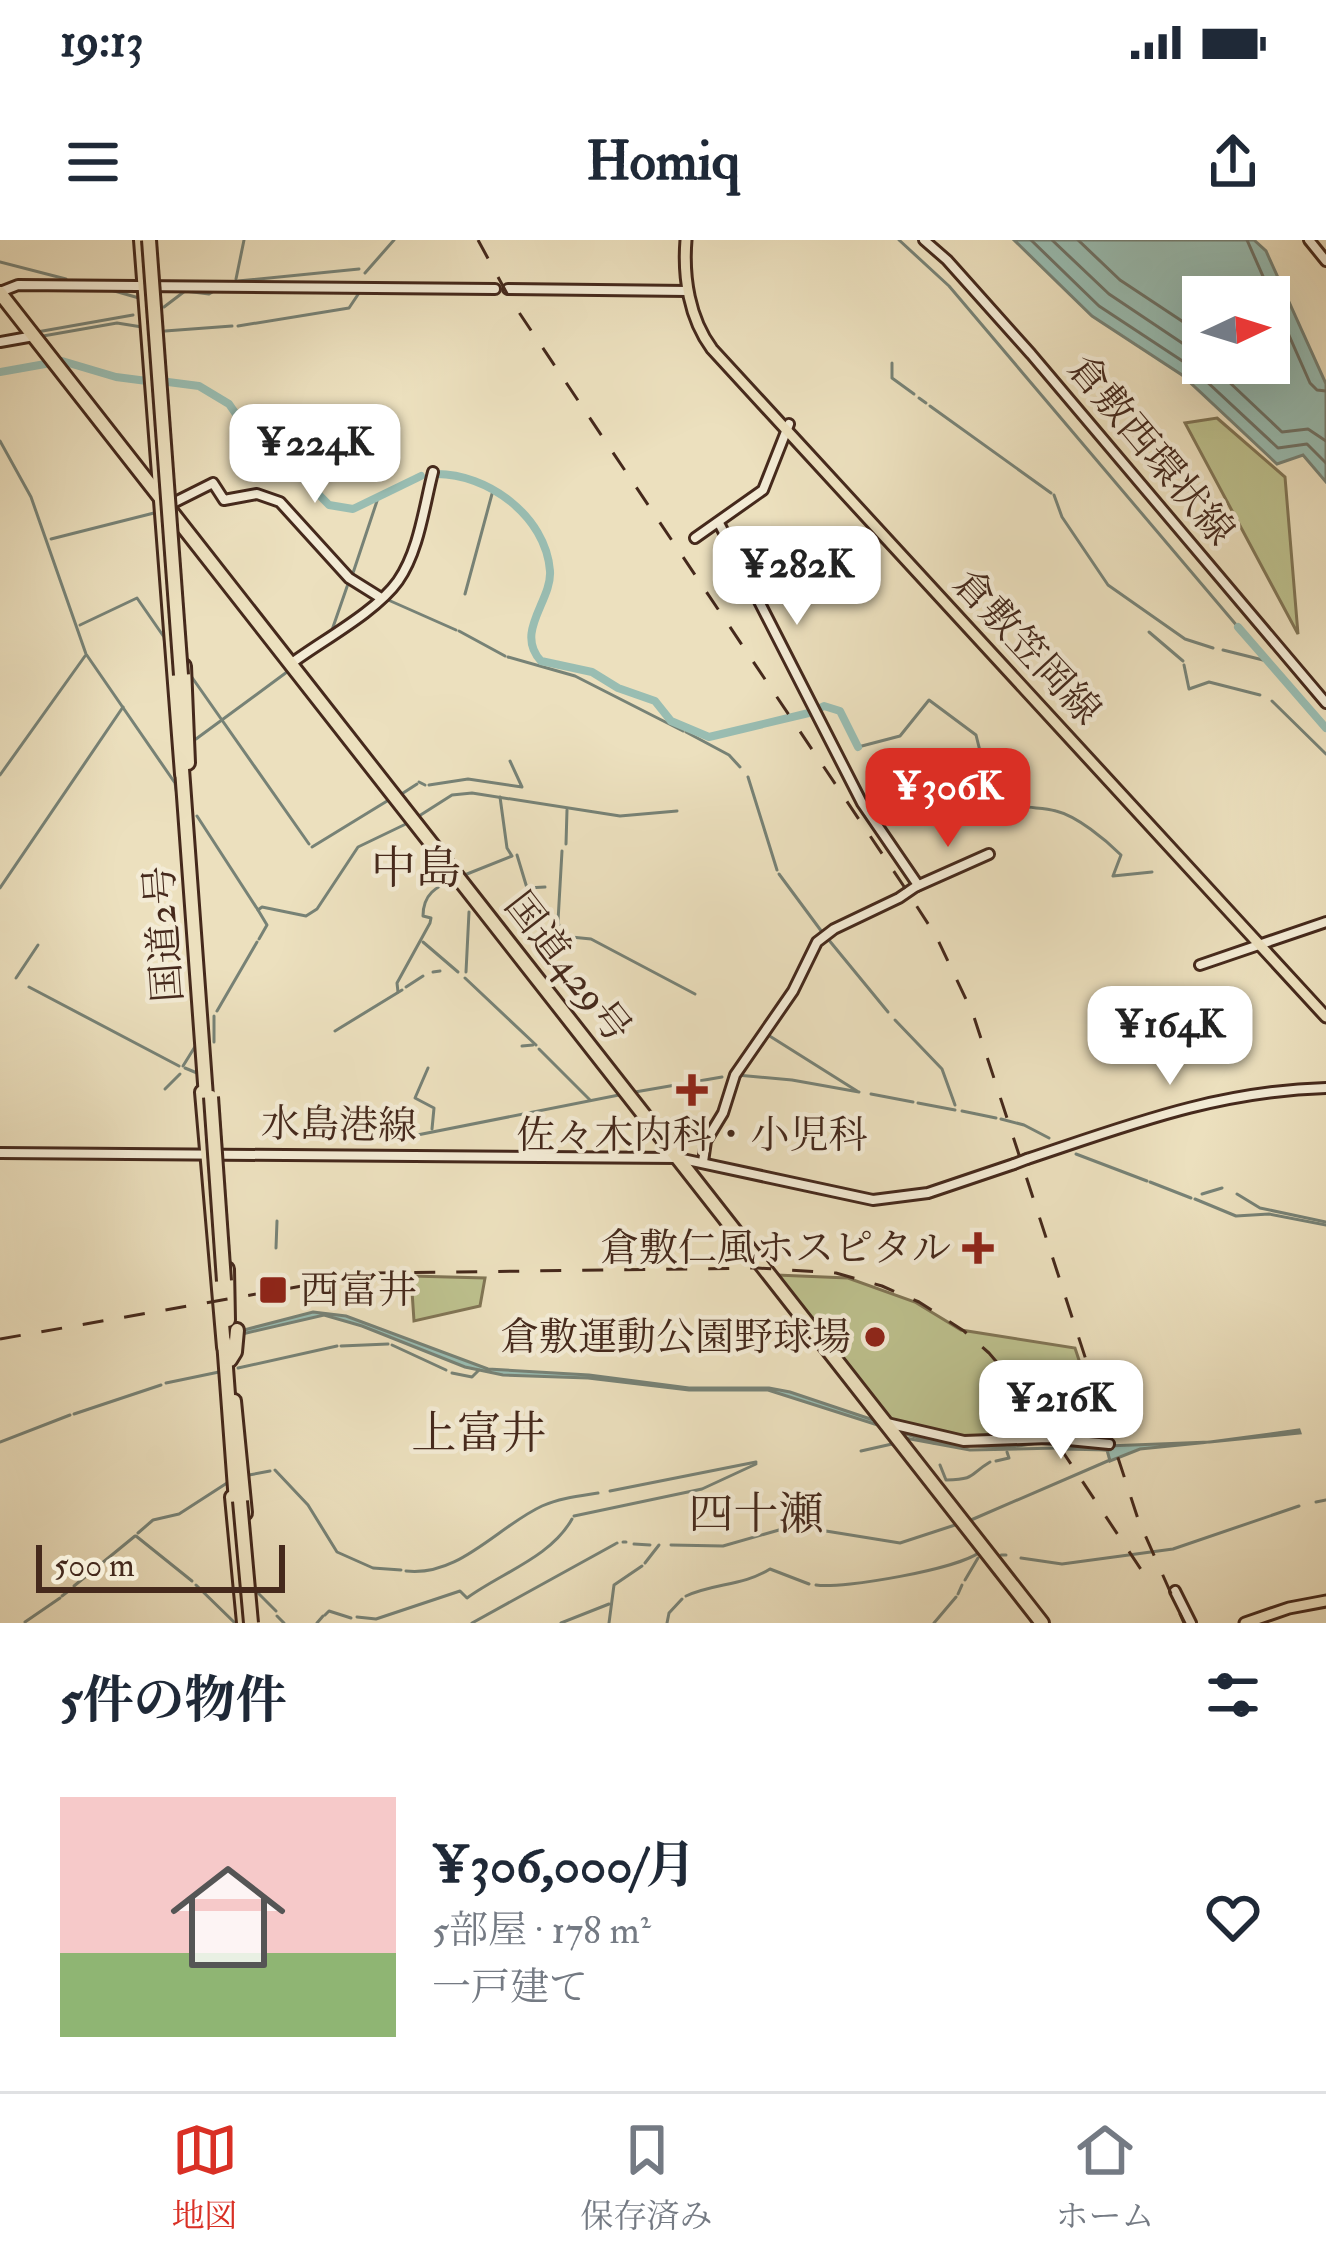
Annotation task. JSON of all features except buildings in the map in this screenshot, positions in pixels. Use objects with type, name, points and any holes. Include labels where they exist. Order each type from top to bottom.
[{"type":"highway","points":[[147,240],[185,768]]},
{"type":"highway","name":"国道2号","points":[[147,240],[224,1351],[249,1623]]},
{"type":"highway","points":[[150,285],[151,473]]},
{"type":"highway","name":"国道429号","points":[[0,292],[151,473],[194,538],[1042,1623]]},
{"type":"highway","points":[[168,504],[176,536],[185,768]]},
{"type":"highway","points":[[176,536],[182,530],[194,538]]},
{"type":"highway","points":[[201,993],[224,1351]]},
{"type":"highway","points":[[213,1154],[232,1325]]},
{"type":"highway","name":"国道2号","points":[[222,1281],[232,1325],[224,1351],[234,1401],[238,1502]]},
{"type":"highway","points":[[234,1401],[244,1580]]},
{"type":"highway","points":[[230,1424],[249,1623]]},
{"type":"main road","name":"倉敷笠岡線","points":[[688,240],[688,290],[707,342],[1326,1014]]},
{"type":"main road","name":"倉敷笠岡線","points":[[688,240],[692,281],[705,329],[788,428]]},
{"type":"main road","name":"倉敷西環状線","points":[[924,240],[1031,354],[1326,703]]},
{"type":"main road","points":[[1309,240],[1326,261]]},
{"type":"main road","points":[[0,292],[18,285],[495,289]]},
{"type":"main road","points":[[508,289],[688,290]]},
{"type":"main road","points":[[0,342],[35,336]]},
{"type":"main road","points":[[695,538],[763,490],[788,428]]},
{"type":"main road","points":[[292,663],[382,598],[409,560],[433,472]]},
{"type":"main road","points":[[168,504],[213,483],[224,500],[254,494],[271,498],[291,511],[349,578],[382,598]]},
{"type":"main road","points":[[719,524],[862,803],[917,886]]},
{"type":"main road","points":[[703,1162],[708,1136],[723,1113],[735,1075],[793,991],[818,942],[833,928],[989,854]]},
{"type":"main road","points":[[1200,965],[1326,922]]},
{"type":"main road","name":"水島港線","points":[[0,1153],[678,1157],[873,1200],[928,1193],[1210,1100],[1258,1091],[1326,1088]]},
{"type":"main road","points":[[886,1423],[964,1442],[1048,1438],[1109,1444]]},
{"type":"main road","points":[[1175,1591],[1191,1623]]},
{"type":"main road","points":[[1245,1623],[1279,1610],[1326,1603]]},
{"type":"main road","points":[[1255,1623],[1326,1603]]},
{"type":"green space","points":[[1217,418],[1285,477],[1298,634],[1185,423]]},
{"type":"green space","points":[[776,1275],[848,1278],[915,1302],[961,1330],[1075,1348],[1106,1441],[969,1439],[897,1423],[887,1417]]},
{"type":"green space","points":[[411,1276],[485,1278],[480,1306],[414,1321]]},
{"type":"water","points":[[1014,240],[1254,240],[1266,251],[1277,276],[1182,276],[1182,375],[1092,316]]},
{"type":"water","points":[[1290,304],[1326,384],[1326,482],[1303,455],[1277,464],[1192,384],[1290,384]]},
{"type":"water","points":[[313,1312],[346,1316],[488,1369],[589,1375],[689,1388],[769,1388],[933,1440],[1005,1445],[1037,1439],[1107,1446],[1210,1442],[1140,1449],[1110,1461],[1107,1450],[1037,1443],[1006,1448],[934,1443],[768,1390],[689,1390],[588,1378],[503,1375],[465,1367],[324,1315],[238,1335]]},
{"type":"water","points":[[1299,1430],[1300,1433],[1210,1442]]},
{"type":"waterway","points":[[236,279],[244,240]]},
{"type":"waterway","points":[[365,273],[394,240]]},
{"type":"waterway","points":[[899,240],[949,286],[1238,627]]},
{"type":"waterway","points":[[0,262],[66,279]]},
{"type":"waterway","points":[[238,281],[359,269]]},
{"type":"waterway","points":[[111,290],[139,298]]},
{"type":"waterway","points":[[164,307],[185,291],[214,291]]},
{"type":"waterway","points":[[238,326],[349,308],[359,293]]},
{"type":"waterway","points":[[37,332],[133,315]]},
{"type":"waterway","points":[[43,336],[117,323],[142,327]]},
{"type":"waterway","points":[[165,331],[232,326]]},
{"type":"waterway","points":[[0,372],[62,361],[147,381]]},
{"type":"waterway","points":[[892,363],[892,378],[914,394]]},
{"type":"waterway","points":[[168,382],[199,386],[229,404],[245,427],[265,440],[329,505],[353,509],[421,476]]},
{"type":"waterway","points":[[919,398],[926,403]]},
{"type":"waterway","points":[[930,406],[1051,493]]},
{"type":"waterway","points":[[0,441],[31,497],[86,654],[175,783],[179,807]]},
{"type":"waterway","points":[[435,474],[474,481],[493,490],[538,532],[550,571],[531,639],[541,661],[592,672],[618,688],[655,701],[671,721],[709,737],[813,712]]},
{"type":"waterway","points":[[465,594],[492,494]]},
{"type":"waterway","points":[[1054,495],[1062,517],[1108,585],[1185,639],[1213,648]]},
{"type":"waterway","points":[[352,576],[377,501]]},
{"type":"waterway","points":[[51,539],[154,513]]},
{"type":"waterway","points":[[332,630],[349,581]]},
{"type":"waterway","points":[[80,625],[137,598],[164,637],[167,662]]},
{"type":"waterway","points":[[386,599],[456,630]]},
{"type":"waterway","points":[[1238,627],[1326,728]]},
{"type":"waterway","points":[[459,631],[505,656]]},
{"type":"waterway","points":[[1149,632],[1183,661]]},
{"type":"waterway","points":[[1223,650],[1267,661]]},
{"type":"waterway","points":[[0,775],[85,656]]},
{"type":"waterway","points":[[508,657],[575,676],[683,731]]},
{"type":"waterway","points":[[1184,665],[1189,689],[1209,682],[1260,695]]},
{"type":"waterway","points":[[196,739],[291,669]]},
{"type":"waterway","points":[[191,676],[309,844]]},
{"type":"waterway","points":[[858,747],[900,736],[929,700],[976,735],[985,771],[1008,801],[1064,814],[1091,829],[1121,855],[1113,876],[1152,872]]},
{"type":"waterway","points":[[1272,701],[1326,754]]},
{"type":"waterway","points":[[816,710],[824,706],[840,711],[858,747]]},
{"type":"waterway","points":[[0,888],[123,707]]},
{"type":"waterway","points":[[686,732],[729,755],[740,767]]},
{"type":"waterway","points":[[429,785],[468,779],[522,787],[510,761]]},
{"type":"waterway","points":[[748,777],[777,870]]},
{"type":"waterway","points":[[419,782],[425,785]]},
{"type":"waterway","points":[[400,795],[417,784]]},
{"type":"waterway","points":[[419,816],[452,795],[472,793],[620,816],[677,811]]},
{"type":"waterway","points":[[462,876],[512,856],[500,797]]},
{"type":"waterway","points":[[312,847],[392,798]]},
{"type":"waterway","points":[[566,844],[567,810]]},
{"type":"waterway","points":[[197,816],[258,910],[306,916],[317,909],[358,847],[410,822]]},
{"type":"waterway","points":[[562,851],[558,921],[561,934],[567,936]]},
{"type":"waterway","points":[[517,855],[527,888],[545,887]]},
{"type":"waterway","points":[[779,874],[822,932]]},
{"type":"waterway","points":[[398,992],[397,983],[430,923],[431,918],[423,916],[425,902],[436,888],[454,879]]},
{"type":"waterway","points":[[525,890],[526,909]]},
{"type":"waterway","points":[[258,910],[267,925],[259,939]]},
{"type":"waterway","points":[[528,910],[530,940]]},
{"type":"waterway","points":[[466,972],[469,912]]},
{"type":"waterway","points":[[571,937],[591,939],[695,994]]},
{"type":"waterway","points":[[828,939],[888,1012]]},
{"type":"waterway","points":[[217,1011],[257,942]]},
{"type":"waterway","points":[[423,942],[458,972]]},
{"type":"waterway","points":[[16,978],[38,945]]},
{"type":"waterway","points":[[433,972],[440,971]]},
{"type":"waterway","points":[[406,987],[423,976]]},
{"type":"waterway","points":[[465,978],[536,1045]]},
{"type":"waterway","points":[[29,987],[179,1066]]},
{"type":"waterway","points":[[335,1031],[402,990]]},
{"type":"waterway","points":[[214,1016],[214,1042]]},
{"type":"waterway","points":[[895,1020],[942,1069],[955,1105]]},
{"type":"waterway","points":[[768,1035],[857,1091]]},
{"type":"waterway","points":[[183,1066],[196,1045]]},
{"type":"waterway","points":[[522,1046],[533,1045]]},
{"type":"waterway","points":[[539,1049],[590,1100]]},
{"type":"waterway","points":[[185,1068],[197,1073]]},
{"type":"waterway","points":[[428,1068],[415,1098],[434,1108],[432,1129]]},
{"type":"waterway","points":[[165,1089],[180,1074]]},
{"type":"waterway","points":[[737,1075],[859,1092]]},
{"type":"waterway","points":[[635,1092],[722,1077]]},
{"type":"waterway","points":[[387,1141],[624,1094]]},
{"type":"waterway","points":[[871,1094],[913,1102]]},
{"type":"waterway","points":[[918,1103],[955,1110]]},
{"type":"waterway","points":[[962,1111],[996,1118]]},
{"type":"waterway","points":[[1001,1119],[1049,1138]]},
{"type":"waterway","points":[[1076,1154],[1147,1181]]},
{"type":"waterway","points":[[1150,1182],[1191,1198]]},
{"type":"waterway","points":[[1202,1194],[1222,1188]]},
{"type":"waterway","points":[[1237,1194],[1260,1208],[1326,1222]]},
{"type":"waterway","points":[[1195,1199],[1236,1216],[1269,1214],[1326,1225]]},
{"type":"waterway","points":[[276,1248],[277,1221]]},
{"type":"waterway","points":[[341,1346],[388,1344]]},
{"type":"waterway","points":[[392,1345],[446,1370]]},
{"type":"waterway","points":[[238,1368],[337,1346]]},
{"type":"waterway","points":[[452,1373],[472,1377],[479,1370]]},
{"type":"waterway","points":[[166,1383],[219,1372]]},
{"type":"waterway","points":[[74,1414],[161,1385]]},
{"type":"waterway","points":[[0,1442],[70,1415]]},
{"type":"waterway","points":[[905,1438],[970,1450],[1058,1448]]},
{"type":"waterway","points":[[861,1451],[892,1444]]},
{"type":"waterway","points":[[1062,1449],[1110,1450]]},
{"type":"waterway","points":[[996,1461],[1009,1458],[1007,1452]]},
{"type":"waterway","points":[[971,1520],[1110,1460]]},
{"type":"waterway","points":[[610,1491],[756,1462]]},
{"type":"waterway","points":[[940,1465],[946,1480],[963,1479],[990,1462]]},
{"type":"waterway","points":[[574,1516],[702,1489],[756,1464]]},
{"type":"waterway","points":[[275,1470],[308,1505],[337,1552],[373,1568],[401,1570]]},
{"type":"waterway","points":[[249,1475],[270,1471]]},
{"type":"waterway","points":[[138,1533],[153,1520],[179,1514],[227,1483]]},
{"type":"waterway","points":[[406,1571],[443,1566],[542,1506],[598,1493]]},
{"type":"waterway","points":[[1316,1502],[1326,1500]]},
{"type":"waterway","points":[[1021,1558],[1062,1564],[1173,1549],[1299,1506]]},
{"type":"waterway","points":[[357,1617],[376,1619],[460,1591],[467,1598],[539,1554],[572,1519]]},
{"type":"waterway","points":[[782,1529],[795,1526],[900,1543],[958,1524]]},
{"type":"waterway","points":[[671,1545],[723,1546],[779,1530]]},
{"type":"waterway","points":[[74,1586],[135,1536]]},
{"type":"waterway","points":[[136,1536],[192,1581]]},
{"type":"waterway","points":[[472,1623],[617,1543]]},
{"type":"waterway","points":[[634,1544],[650,1545]]},
{"type":"waterway","points":[[645,1563],[659,1545]]},
{"type":"waterway","points":[[816,1585],[900,1576],[980,1552]]},
{"type":"waterway","points":[[1001,1555],[1006,1555]]},
{"type":"waterway","points":[[965,1580],[978,1558]]},
{"type":"waterway","points":[[609,1623],[614,1585],[642,1566]]},
{"type":"waterway","points":[[686,1596],[770,1569],[809,1584]]},
{"type":"waterway","points":[[196,1585],[235,1623]]},
{"type":"waterway","points":[[958,1594],[962,1585]]},
{"type":"waterway","points":[[62,1596],[71,1589]]},
{"type":"waterway","points":[[255,1590],[276,1611]]},
{"type":"waterway","points":[[934,1623],[956,1597]]},
{"type":"waterway","points":[[25,1622],[60,1598]]},
{"type":"waterway","points":[[667,1623],[669,1613],[682,1599]]},
{"type":"waterway","points":[[561,1623],[609,1604]]},
{"type":"waterway","points":[[325,1615],[329,1611],[351,1618]]},
{"type":"waterway","points":[[277,1616],[284,1623]]},
{"type":"waterway","points":[[317,1623],[323,1616]]},
{"type":"railway","points":[[478,240],[510,299],[936,936],[973,1014],[1138,1519],[1184,1623]]},
{"type":"railway","points":[[0,1339],[376,1273],[758,1268],[836,1273],[919,1302],[989,1353],[1025,1395],[1150,1583]]},
{"type":"place","name":"佐々木内科・小児科","points":[[692,1090]]},
{"type":"place","name":"倉敷仁風ホスピタル","points":[[978,1248]]},
{"type":"place","name":"西富井","points":[[273,1290]]},
{"type":"place","name":"倉敷運動公園野球場","points":[[875,1337]]},
{"type":"district","name":"中島","points":[[416,869]]},
{"type":"district","name":"上富井","points":[[479,1434]]},
{"type":"district","name":"四十瀬","points":[[756,1515]]}]
